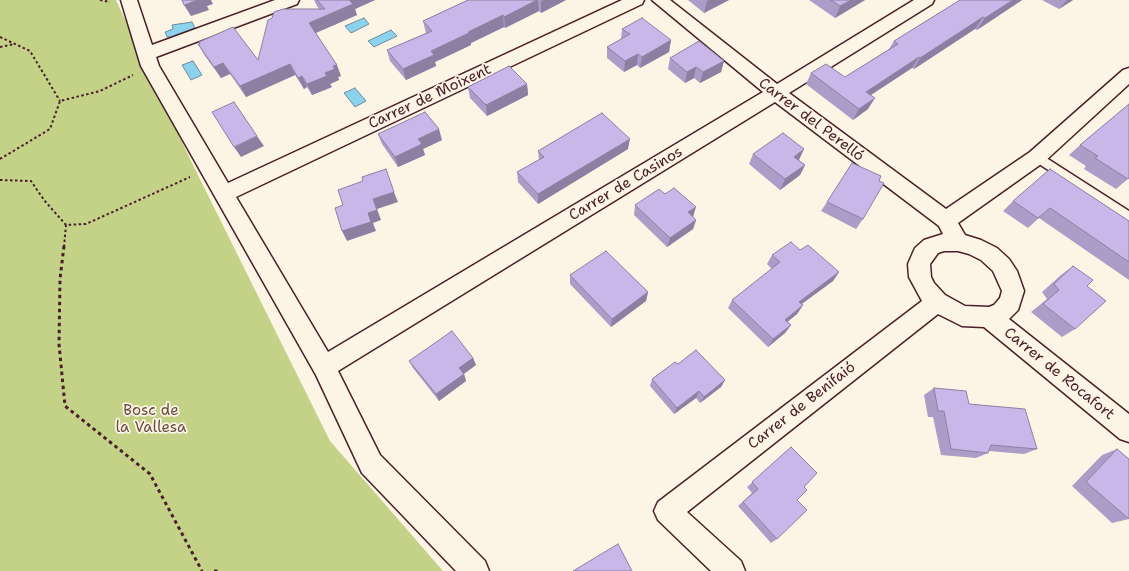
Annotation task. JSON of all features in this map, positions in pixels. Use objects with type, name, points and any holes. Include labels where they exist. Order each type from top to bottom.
[{"type":"street","points":[[129,0],[148,60],[208,169],[324,367],[371,464],[475,571]]},
{"type":"street","points":[[148,60],[291,0]]},
{"type":"street","name":"Carrer de Moixent","points":[[223,194],[636,0]]},
{"type":"street","name":"Carrer del Perelló","points":[[660,0],[776,93],[946,220],[958,242]]},
{"type":"street","name":"Carrer de Casinos","points":[[324,367],[776,93],[926,0]]},
{"type":"street","points":[[946,220],[1037,157],[1129,74]]},
{"type":"street","points":[[944,242],[958,242],[974,246],[989,254],[1001,265],[1009,278],[1012,291],[1010,303],[1002,312],[988,317],[976,318],[962,316],[937,302],[926,290],[920,277],[919,264],[923,254],[931,246],[944,242]]},
{"type":"street","name":"Carrer de Benifaió","points":[[731,571],[667,511],[937,302]]},
{"type":"street","name":"Carrer de Rocafort","points":[[988,317],[1129,430]]},
{"type":"lane","points":[[1037,157],[1129,218]]},
{"type":"path","points":[[0,37],[30,51],[60,100]]},
{"type":"path","points":[[0,48],[15,44]]},
{"type":"path","points":[[60,100],[100,91],[148,60]]},
{"type":"path","points":[[0,159],[50,129],[60,100]]},
{"type":"path","points":[[66,225],[86,224],[208,169]]},
{"type":"path","points":[[0,180],[31,181],[44,200],[66,225],[60,279],[59,344],[65,406],[150,474],[202,571]]},
{"type":"path","points":[[214,571],[220,571]]},
{"type":"green space","name":"Bosc de la Vallesa","points":[[0,0],[116,0],[190,159],[330,441],[443,571],[0,571]]},
{"type":"water","points":[[364,18],[369,24],[351,33],[345,26]]},
{"type":"water","points":[[192,22],[195,28],[171,37],[167,37],[165,32],[173,29],[172,25]]},
{"type":"water","points":[[391,30],[397,36],[374,47],[368,41]]},
{"type":"water","points":[[193,61],[202,75],[191,80],[182,65]]},
{"type":"water","points":[[355,88],[366,101],[355,107],[344,93]]},
{"type":"building","points":[[182,0],[198,0],[184,5]]},
{"type":"building","points":[[317,0],[349,0],[353,4],[309,23],[337,65],[333,66],[335,69],[325,73],[327,76],[307,84],[302,76],[298,78],[290,64],[240,86],[223,63],[214,67],[198,44],[200,44],[199,42],[233,27],[258,60],[268,20],[272,18],[274,12],[283,9],[325,9]]},
{"type":"building","points":[[468,0],[537,0],[504,17],[503,15],[431,51],[434,55],[403,69],[387,50],[432,31],[423,21]]},
{"type":"building","points":[[831,0],[851,0],[840,6]]},
{"type":"building","points":[[960,0],[1013,0],[985,18],[983,17],[920,58],[919,57],[866,92],[875,98],[859,109],[811,73],[826,64],[845,77],[898,44],[894,41]]},
{"type":"building","points":[[642,18],[671,40],[642,57],[638,54],[625,61],[607,47],[630,34],[622,29]]},
{"type":"building","points":[[699,41],[724,61],[703,72],[696,67],[687,72],[670,58]]},
{"type":"building","points":[[509,66],[527,84],[486,105],[468,87]]},
{"type":"building","points":[[234,102],[257,136],[234,147],[212,112]]},
{"type":"building","points":[[1129,104],[1128,179],[1095,158],[1098,156],[1080,145]]},
{"type":"building","points":[[425,112],[439,129],[418,139],[422,144],[395,157],[378,134]]},
{"type":"building","points":[[602,113],[630,139],[538,194],[517,172],[544,157],[538,151]]},
{"type":"building","points":[[783,133],[804,149],[794,157],[805,165],[785,179],[753,154]]},
{"type":"building","points":[[852,163],[881,176],[879,181],[884,183],[863,219],[827,202]]},
{"type":"building","points":[[386,169],[394,192],[373,199],[377,210],[368,213],[371,222],[342,231],[335,208],[343,205],[338,190],[363,181],[362,177]]},
{"type":"building","points":[[1050,169],[1129,221],[1129,262],[1050,208],[1038,218],[1013,201]]},
{"type":"building","points":[[674,188],[696,207],[688,212],[696,220],[670,238],[635,205],[659,189],[665,194]]},
{"type":"building","points":[[791,242],[800,250],[808,245],[839,272],[799,302],[803,305],[785,320],[791,325],[773,339],[732,300],[780,262],[772,255]]},
{"type":"building","points":[[606,251],[648,292],[612,319],[570,275]]},
{"type":"building","points":[[1073,266],[1093,280],[1087,286],[1106,301],[1075,329],[1043,304],[1059,290],[1054,284]]},
{"type":"building","points":[[452,331],[473,358],[459,368],[464,374],[436,394],[409,361]]},
{"type":"building","points":[[696,350],[725,380],[704,397],[699,391],[677,408],[652,379],[675,362],[678,364]]},
{"type":"building","points":[[934,388],[966,391],[969,404],[1025,409],[1037,449],[991,445],[988,453],[951,449],[944,411],[938,411]]},
{"type":"building","points":[[791,447],[817,473],[804,487],[807,490],[797,500],[807,510],[777,539],[743,502],[758,489],[752,482]]},
{"type":"building","points":[[1117,449],[1129,459],[1129,519],[1086,482]]},
{"type":"building","points":[[618,544],[632,571],[573,571]]}]
